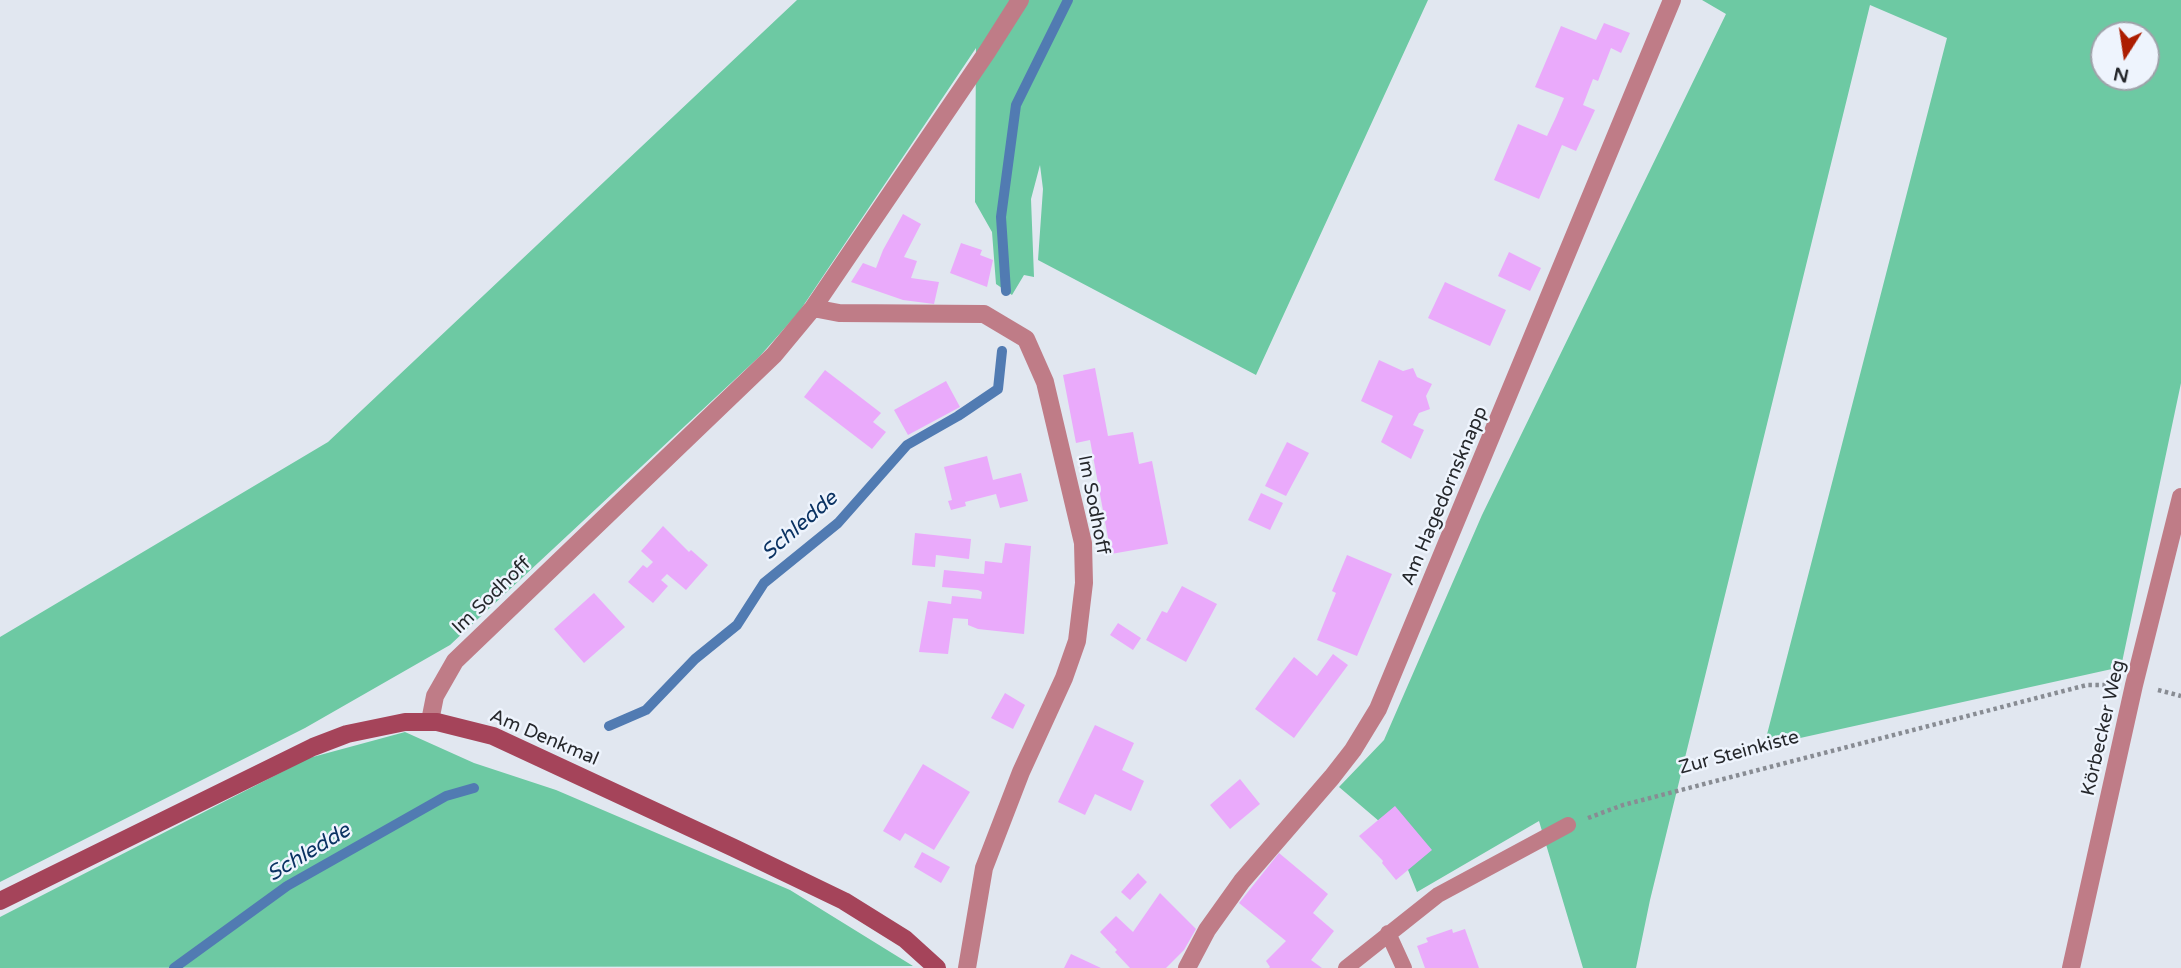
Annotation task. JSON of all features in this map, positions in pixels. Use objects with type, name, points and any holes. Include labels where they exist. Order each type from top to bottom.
[{"type":"main road","name":"Am Denkmal","points":[[0,901],[313,747],[381,725],[430,721],[493,736],[844,901],[905,939],[937,968]]},
{"type":"street","name":"Im Sodhoff","points":[[430,721],[435,696],[455,661],[774,355],[813,308],[988,52],[1020,0]]},
{"type":"street","name":"Am Hagedornsknapp","points":[[1187,968],[1207,930],[1242,881],[1332,777],[1353,750],[1378,709],[1672,0]]},
{"type":"street","name":"Im Sodhoff","points":[[813,308],[839,313],[984,314],[1026,339],[1045,382],[1083,543],[1084,583],[1077,641],[984,867],[967,968]]},
{"type":"street","name":"Körbecker Weg","points":[[2071,968],[2134,685],[2181,497]]},
{"type":"lane","points":[[1346,968],[1438,895],[1568,825]]},
{"type":"lane","points":[[1388,933],[1404,968]]},
{"type":"path","name":"Zur Steinkiste","points":[[1568,825],[1623,805],[2087,685],[2134,685],[2181,695]]},
{"type":"green space","points":[[797,0],[1428,0],[1256,375],[1038,260],[1043,189],[1040,165],[1031,199],[1034,277],[1024,275],[1012,295],[996,284],[992,232],[975,202],[976,48],[799,312],[760,356],[450,645],[305,728],[0,882],[0,637],[328,442]]},
{"type":"green space","points":[[1702,0],[2181,0],[2181,383],[2121,667],[1764,746],[1947,38],[1870,5],[1650,900],[1636,968],[1583,968],[1539,821],[1417,892],[1393,833],[1339,787],[1384,740],[1482,515],[1726,14]]},
{"type":"green space","points":[[405,732],[474,763],[556,790],[790,890],[913,966],[0,968],[0,917],[309,758]]},
{"type":"building","points":[[1604,23],[1630,33],[1621,53],[1611,48],[1598,81],[1593,79],[1583,105],[1595,110],[1576,151],[1562,145],[1539,199],[1494,180],[1518,124],[1547,136],[1556,117],[1564,98],[1535,87],[1561,26],[1596,40]]},
{"type":"building","points":[[903,214],[921,224],[904,257],[917,261],[911,278],[939,282],[934,304],[903,300],[851,282],[863,263],[876,268]]},
{"type":"building","points":[[961,243],[982,250],[980,255],[993,260],[987,287],[950,273]]},
{"type":"building","points":[[1509,252],[1541,268],[1530,291],[1498,276]]},
{"type":"building","points":[[1445,282],[1506,310],[1490,346],[1428,318]]},
{"type":"building","points":[[1379,360],[1403,371],[1413,368],[1417,377],[1432,384],[1426,396],[1430,409],[1419,413],[1413,425],[1424,430],[1411,459],[1381,442],[1393,416],[1361,401]]},
{"type":"building","points":[[1095,368],[1108,436],[1133,432],[1139,464],[1152,461],[1168,544],[1111,554],[1090,440],[1076,443],[1063,375]]},
{"type":"building","points":[[825,370],[881,413],[873,422],[886,432],[872,449],[804,397]]},
{"type":"building","points":[[946,381],[960,407],[908,435],[894,410]]},
{"type":"building","points":[[1287,442],[1309,453],[1286,496],[1265,486]]},
{"type":"building","points":[[987,456],[993,480],[1021,473],[1028,501],[1000,508],[996,494],[965,502],[966,506],[951,510],[948,501],[952,500],[944,467]]},
{"type":"building","points":[[1261,493],[1283,503],[1270,530],[1248,520]]},
{"type":"building","points":[[663,526],[689,552],[691,550],[708,565],[686,590],[667,574],[661,580],[668,586],[653,603],[628,582],[643,565],[647,568],[653,562],[641,551]]},
{"type":"building","points":[[915,533],[971,539],[969,559],[936,555],[935,567],[912,565]]},
{"type":"building","points":[[1005,543],[1031,546],[1024,634],[978,629],[968,625],[968,619],[953,618],[948,654],[919,652],[928,601],[951,604],[952,596],[981,599],[982,592],[978,590],[942,587],[944,570],[984,574],[985,561],[1002,563]]},
{"type":"building","points":[[1347,555],[1392,574],[1357,656],[1317,640],[1336,593],[1332,591]]},
{"type":"building","points":[[1182,586],[1217,604],[1186,662],[1146,640],[1162,611],[1167,613]]},
{"type":"building","points":[[594,593],[625,627],[584,663],[554,629]]},
{"type":"building","points":[[1118,623],[1141,638],[1133,650],[1110,635]]},
{"type":"building","points":[[1333,654],[1348,665],[1294,738],[1255,709],[1294,657],[1317,676]]},
{"type":"building","points":[[1005,693],[1025,705],[1013,729],[991,718]]},
{"type":"building","points":[[1095,725],[1134,743],[1122,770],[1144,781],[1131,811],[1095,794],[1085,815],[1058,802]]},
{"type":"building","points":[[923,764],[970,792],[934,850],[905,833],[900,841],[883,831]]},
{"type":"building","points":[[1240,779],[1260,804],[1230,829],[1210,805]]},
{"type":"building","points":[[1395,806],[1432,850],[1396,880],[1383,861],[1359,836]]},
{"type":"building","points":[[922,852],[950,867],[941,883],[914,867]]},
{"type":"building","points":[[1279,853],[1328,894],[1313,913],[1334,931],[1311,960],[1322,968],[1269,968],[1266,961],[1286,941],[1239,903]]},
{"type":"building","points":[[1138,873],[1147,882],[1130,900],[1121,892]]},
{"type":"building","points":[[1160,893],[1196,929],[1184,950],[1166,968],[1130,968],[1100,932],[1116,916],[1133,932]]},
{"type":"building","points":[[1452,929],[1453,933],[1465,929],[1479,968],[1425,968],[1417,946],[1428,942],[1426,938]]},
{"type":"building","points":[[1071,954],[1101,968],[1064,968]]},
{"type":"waterway","name":"Schledde","points":[[1006,291],[1001,217],[1016,105],[1068,0]]},
{"type":"waterway","name":"Schledde","points":[[609,726],[646,710],[695,659],[737,625],[764,583],[838,523],[907,445],[998,389],[1002,351]]},
{"type":"waterway","name":"Schledde","points":[[174,968],[287,886],[446,796],[474,788]]}]
